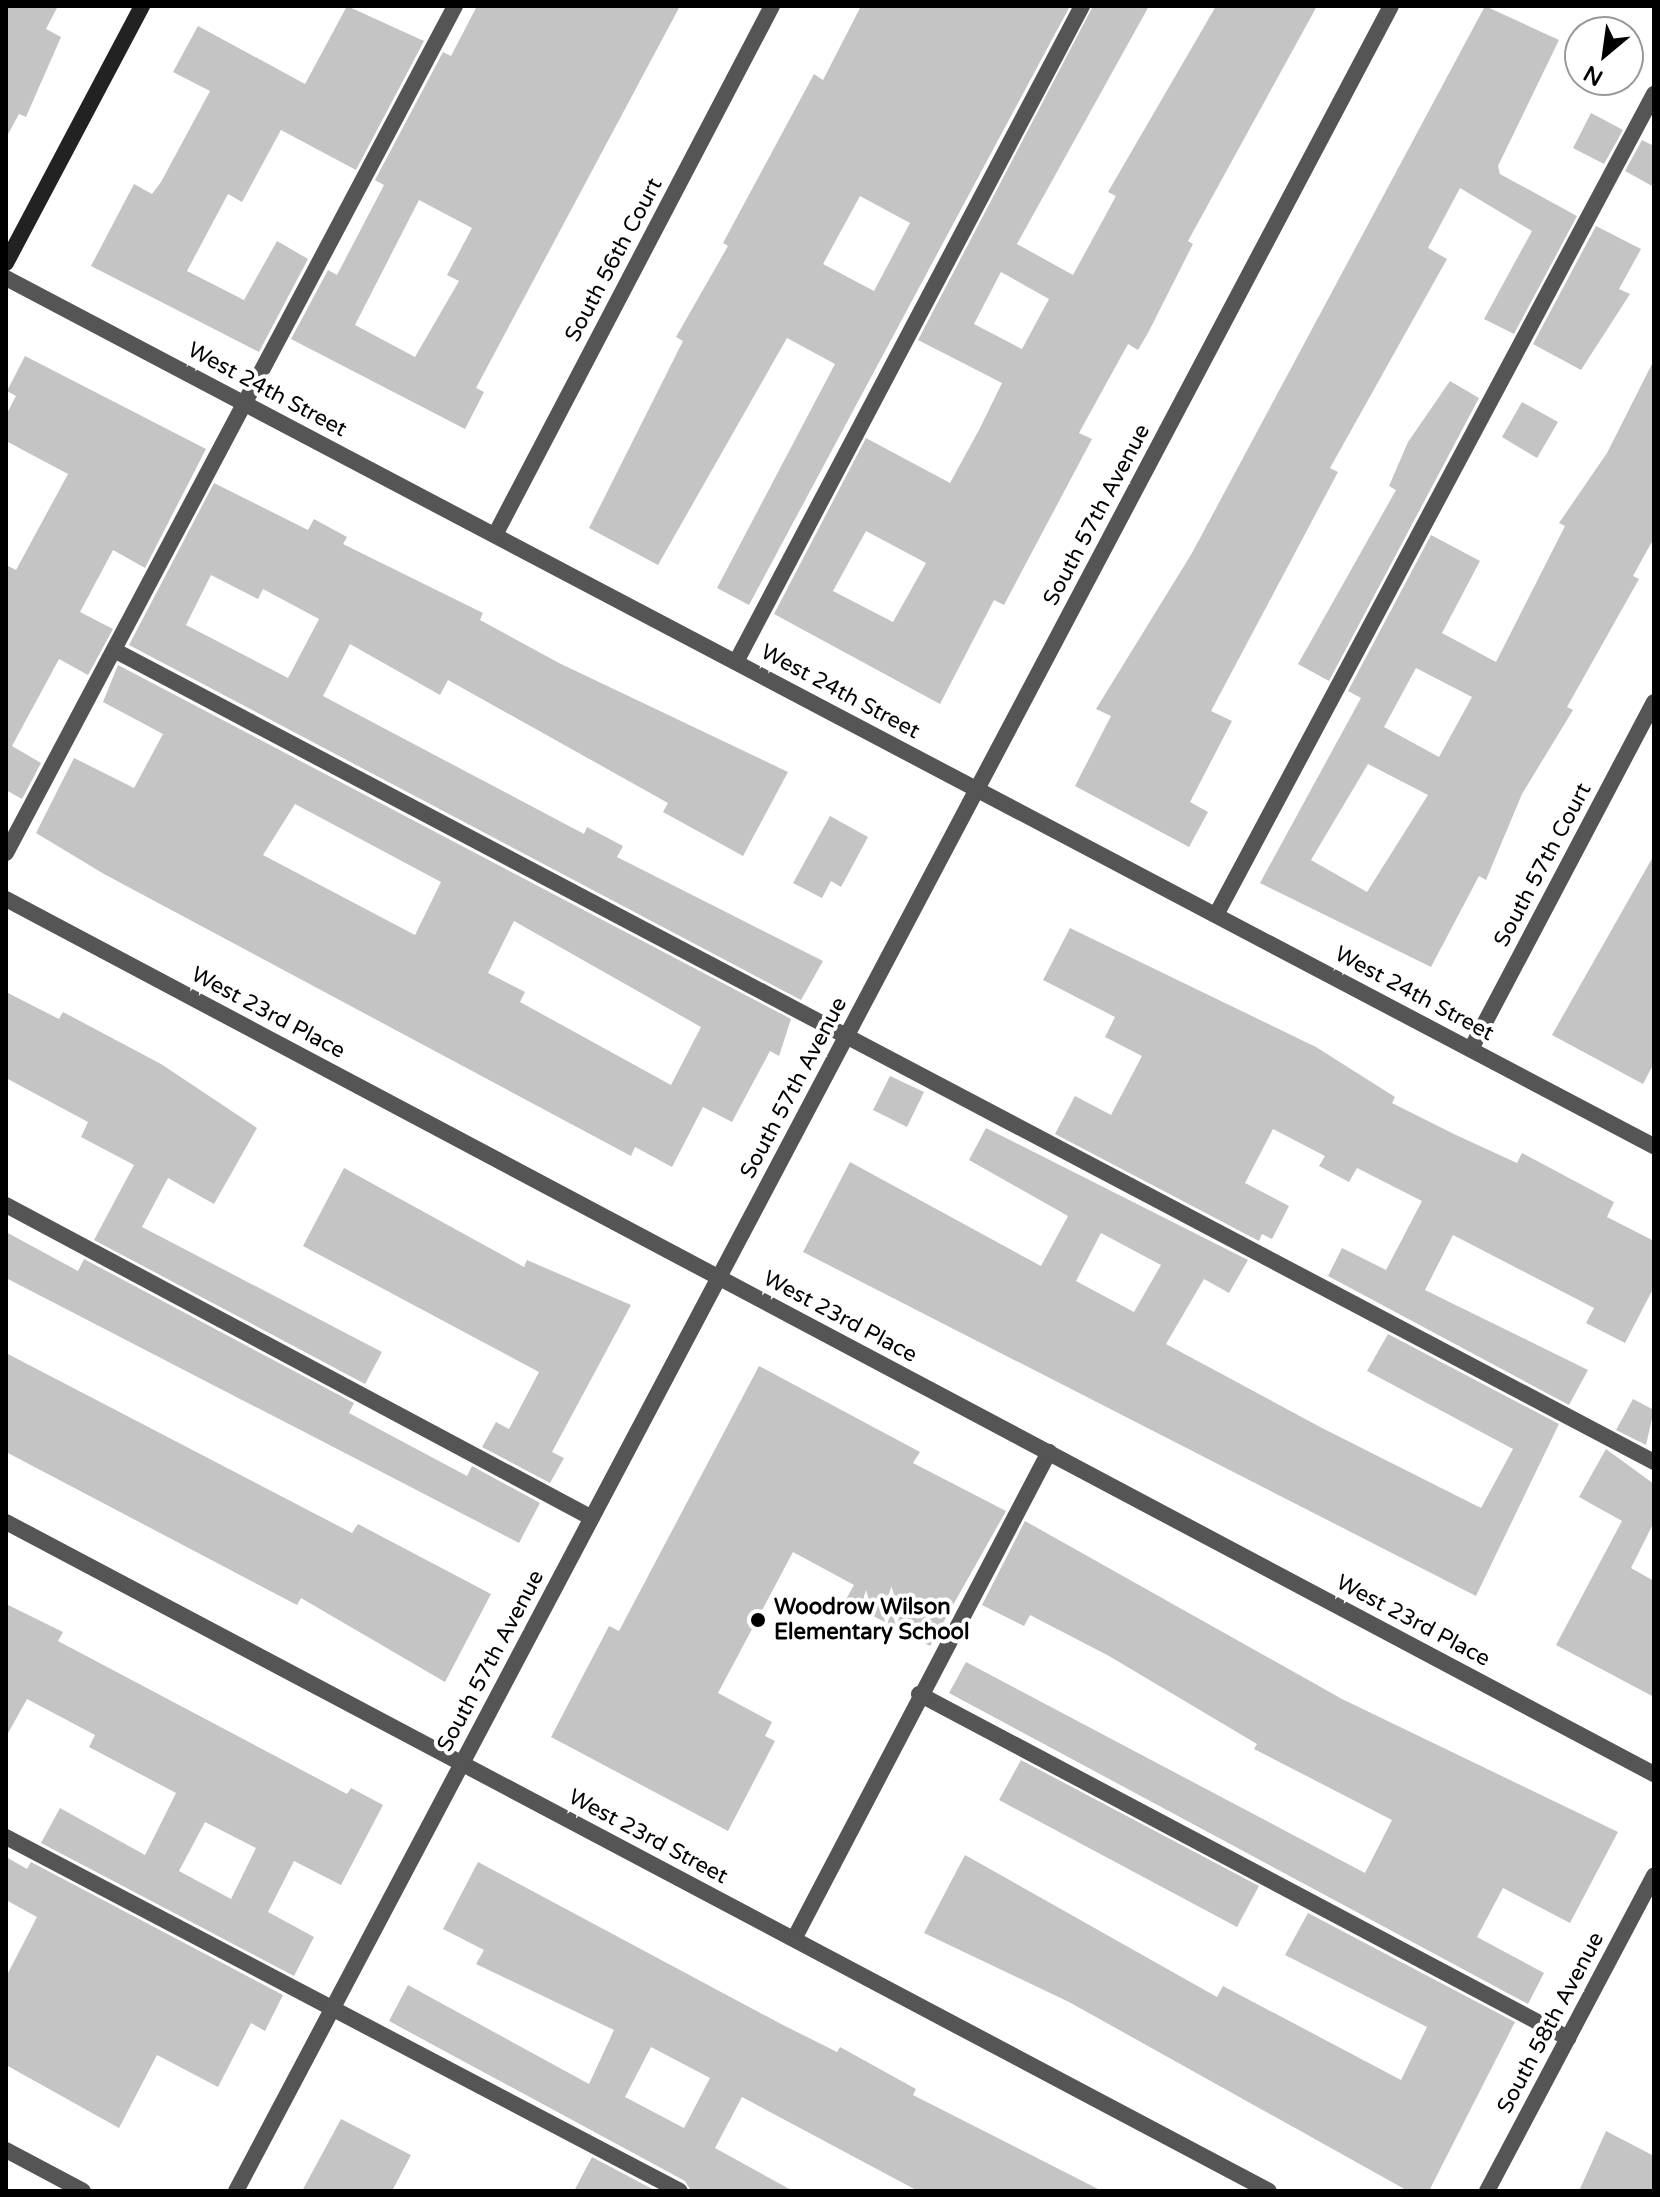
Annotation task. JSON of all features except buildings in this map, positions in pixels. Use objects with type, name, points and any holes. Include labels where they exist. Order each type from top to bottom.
[{"type":"street","points":[[6,263],[142,6]]},
{"type":"street","points":[[6,853],[455,6]]},
{"type":"street","name":"South 56th Court","points":[[495,535],[772,6]]},
{"type":"street","points":[[736,662],[1082,6]]},
{"type":"street","name":"South 57th Avenue","points":[[236,2191],[1391,6]]},
{"type":"street","points":[[1216,915],[1654,94]]},
{"type":"street","name":"West 24th Street","points":[[6,278],[1654,1146]]},
{"type":"street","points":[[114,650],[1654,1462]]},
{"type":"street","name":"South 57th Court","points":[[1471,1049],[1654,702]]},
{"type":"street","name":"West 23rd Place","points":[[6,899],[1654,1774]]},
{"type":"street","points":[[6,1205],[592,1518]]},
{"type":"street","points":[[794,1939],[919,1694],[1049,1452]]},
{"type":"street","name":"West 23rd Street","points":[[6,1522],[1269,2191]]},
{"type":"street","points":[[919,1694],[1568,2038]]},
{"type":"street","points":[[6,1837],[680,2191]]},
{"type":"street","name":"South 58th Avenue","points":[[1487,2191],[1654,1875]]},
{"type":"street","points":[[6,2150],[83,2191]]},
{"type":"place","name":"Woodrow Wilson Elementary School","points":[[758,1620]]}]
